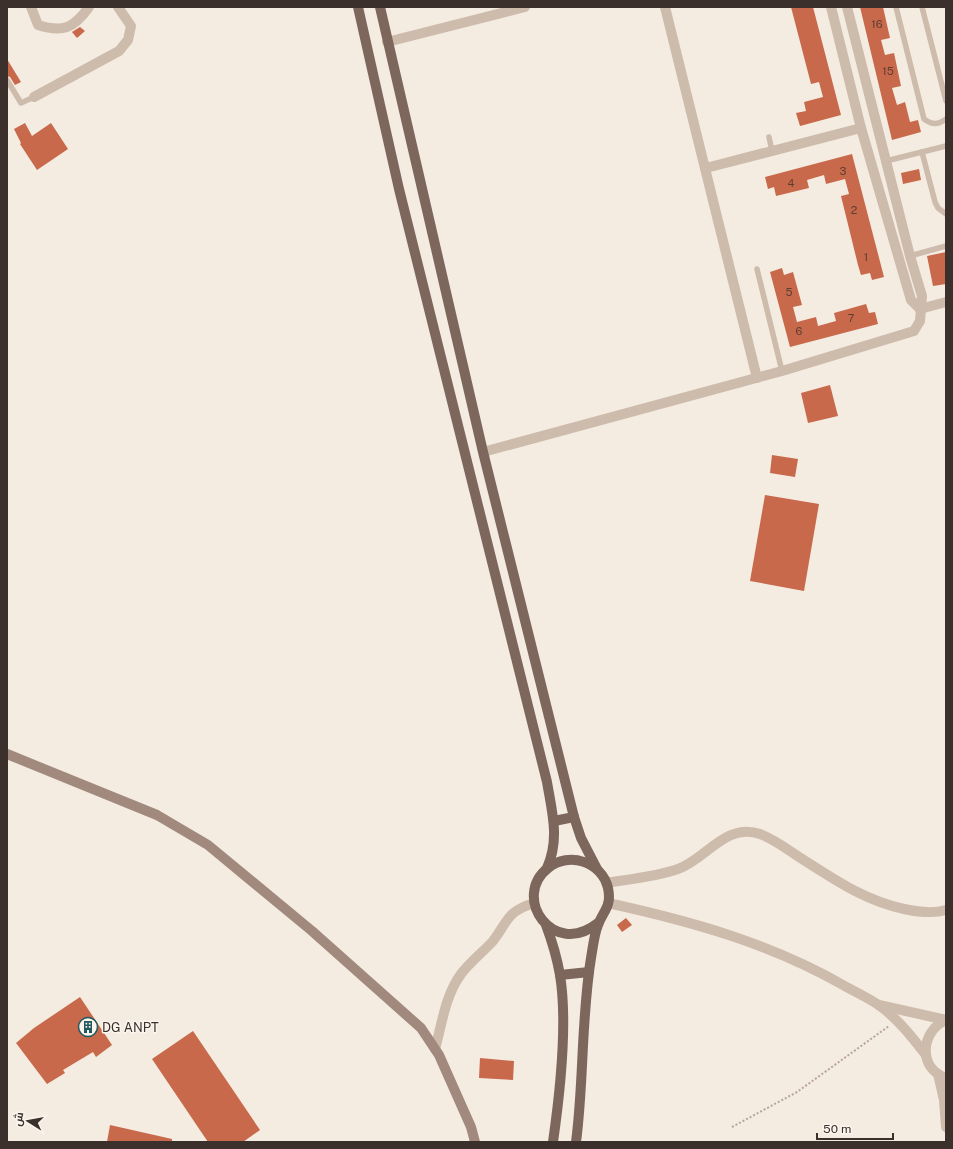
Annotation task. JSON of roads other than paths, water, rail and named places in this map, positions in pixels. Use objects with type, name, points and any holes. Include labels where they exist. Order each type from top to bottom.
[{"type":"main road","points":[[358,7],[399,189],[547,782],[554,821],[555,845],[548,868]]},
{"type":"main road","points":[[380,7],[483,452],[574,816],[584,844],[606,883],[608,903],[605,914],[598,923],[582,933],[572,934],[554,930],[546,925]]},
{"type":"main road","points":[[7,754],[157,814],[208,845],[324,941],[421,1028],[436,1049],[471,1127],[475,1142]]},
{"type":"main road","points":[[554,821],[574,816]]},
{"type":"main road","points":[[553,1142],[560,1077],[562,997],[560,975],[546,925],[539,915],[534,903],[534,895],[538,880],[548,868],[557,862],[572,860],[588,863],[597,869]]},
{"type":"main road","points":[[576,1142],[589,972],[598,923]]},
{"type":"main road","points":[[560,975],[589,972]]},
{"type":"street","points":[[30,7],[38,25],[55,30],[71,25],[82,16],[89,7]]},
{"type":"street","points":[[34,97],[119,51],[128,40],[130,26],[118,7]]},
{"type":"street","points":[[388,42],[484,12],[525,7]]},
{"type":"street","points":[[665,7],[757,378]]},
{"type":"street","points":[[830,7],[861,128],[911,300],[920,309]]},
{"type":"street","points":[[483,452],[782,372],[914,331],[920,322],[922,296],[910,256],[847,7]]},
{"type":"street","points":[[706,168],[861,128]]},
{"type":"street","points":[[920,309],[946,302]]},
{"type":"street","points":[[606,883],[678,869],[694,861],[723,838],[736,833],[750,832],[768,838],[856,892],[890,906],[919,913],[946,910]]},
{"type":"street","points":[[436,1049],[446,1005],[462,973],[488,947],[509,916],[522,907],[534,903]]},
{"type":"street","points":[[608,903],[693,923],[748,942],[828,976],[880,1006],[896,1020],[926,1055]]},
{"type":"street","points":[[880,1006],[946,1020]]},
{"type":"street","points":[[946,1020],[931,1032],[926,1043],[926,1055],[930,1066],[942,1076],[946,1127]]},
{"type":"lane","points":[[896,7],[924,119],[930,123],[937,124],[946,119]]},
{"type":"lane","points":[[922,7],[946,100]]},
{"type":"lane","points":[[7,80],[21,103],[34,97]]},
{"type":"lane","points":[[769,137],[772,151]]},
{"type":"lane","points":[[886,161],[946,146]]},
{"type":"lane","points":[[922,152],[938,208],[946,214]]},
{"type":"lane","points":[[910,256],[946,246]]},
{"type":"lane","points":[[756,269],[782,372]]},
{"type":"place","name":"DG ANPT","points":[[88,1027]]}]
